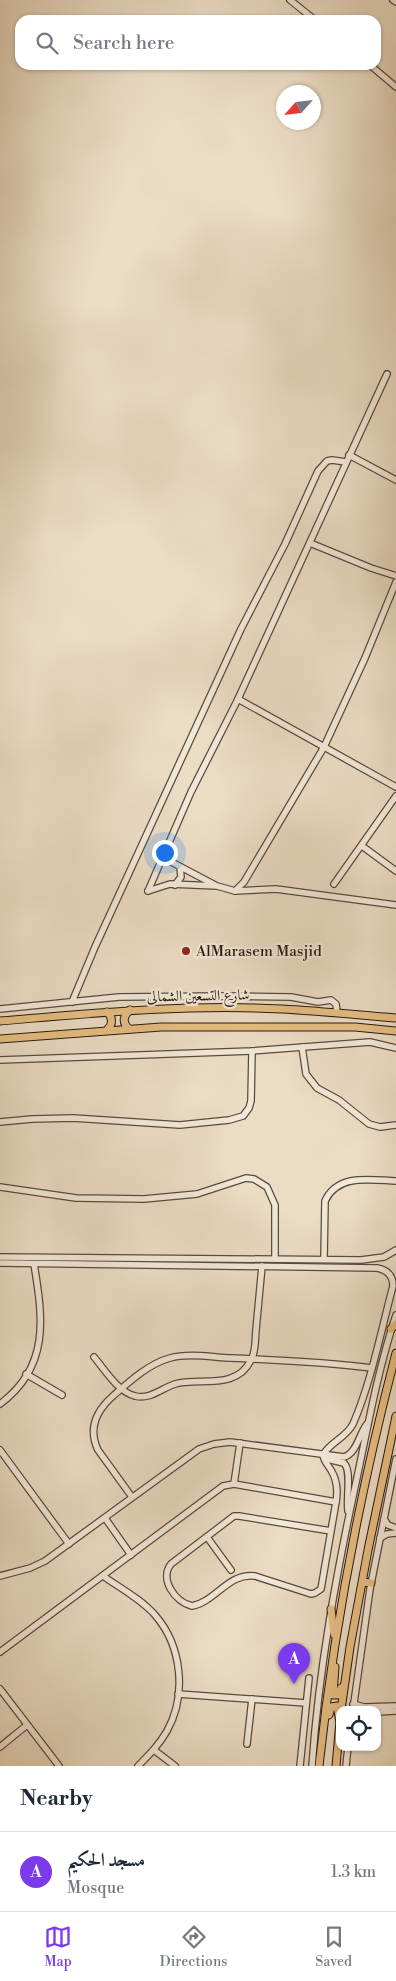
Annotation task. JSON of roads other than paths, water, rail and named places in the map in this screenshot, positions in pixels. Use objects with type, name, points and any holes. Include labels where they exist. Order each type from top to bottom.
[{"type":"main road","name":"شارع التسعين الشمالى","points":[[0,1020],[130,1010],[282,1009],[396,1018]]},
{"type":"main road","points":[[129,1029],[124,1020],[125,1015],[130,1010]]},
{"type":"main road","points":[[107,1012],[112,1022],[107,1030]]},
{"type":"main road","name":"شارع التسعين الشمالى","points":[[0,1039],[107,1030],[175,1027],[356,1027],[396,1031]]},
{"type":"main road","points":[[317,1766],[334,1644],[347,1574],[392,1381],[396,1353]]},
{"type":"main road","points":[[342,1706],[350,1647],[393,1446],[396,1416]]},
{"type":"main road","points":[[363,1582],[371,1583]]},
{"type":"main road","points":[[331,1609],[335,1666],[332,1692],[336,1696],[340,1692],[344,1664],[350,1647]]},
{"type":"main road","points":[[317,1766],[326,1743],[330,1708],[332,1706],[336,1707]]},
{"type":"main road","points":[[336,1766],[337,1751]]},
{"type":"street","points":[[290,0],[309,15]]},
{"type":"street","points":[[376,70],[396,87]]},
{"type":"street","points":[[386,78],[396,77]]},
{"type":"street","points":[[387,374],[238,699],[190,792],[148,891],[165,885],[217,886],[235,890],[276,889],[396,905]]},
{"type":"street","points":[[349,455],[396,480]]},
{"type":"street","points":[[72,1002],[95,946],[241,629],[285,544],[318,471],[326,461],[346,462]]},
{"type":"street","points":[[310,543],[396,576]]},
{"type":"street","points":[[235,890],[244,882],[324,747],[365,658],[396,582]]},
{"type":"street","points":[[238,699],[396,787]]},
{"type":"street","points":[[334,884],[396,796]]},
{"type":"street","points":[[362,846],[396,871]]},
{"type":"street","points":[[162,857],[217,886]]},
{"type":"street","points":[[175,885],[180,877],[180,867]]},
{"type":"street","points":[[0,1009],[119,997],[222,996],[291,997],[316,1002],[333,1001],[336,1004],[336,1013]]},
{"type":"street","points":[[0,1060],[252,1051],[370,1042],[396,1048]]},
{"type":"street","points":[[302,1047],[305,1069],[311,1082],[317,1088],[340,1100],[369,1124],[380,1127],[396,1125]]},
{"type":"street","points":[[0,1122],[73,1118],[180,1125],[229,1120],[243,1116],[249,1108],[251,1101],[252,1051]]},
{"type":"street","points":[[0,1188],[76,1198],[125,1199],[197,1194],[246,1178],[254,1179],[267,1187],[275,1205],[275,1258]]},
{"type":"street","points":[[324,1259],[325,1201],[329,1194],[337,1186],[348,1181],[396,1181]]},
{"type":"street","points":[[0,1257],[373,1260],[384,1257],[396,1250]]},
{"type":"street","points":[[0,1263],[377,1268],[390,1274],[393,1286],[372,1368],[352,1426],[345,1436],[327,1449],[323,1455],[336,1482],[336,1502],[322,1587],[311,1594],[247,1575],[236,1578],[197,1605],[189,1606],[168,1586],[166,1573],[172,1564],[229,1518],[236,1516],[331,1531]]},
{"type":"street","points":[[0,1404],[12,1395],[26,1374],[37,1350],[41,1329],[41,1307],[34,1264]]},
{"type":"street","points":[[94,1357],[116,1383],[132,1395],[145,1397],[175,1384],[217,1382],[241,1372],[252,1359],[262,1266]]},
{"type":"street","points":[[317,1766],[315,1722],[331,1609],[369,1421],[396,1314]]},
{"type":"street","points":[[132,1497],[98,1450],[93,1433],[94,1425],[101,1409],[123,1388],[150,1368],[171,1358],[184,1356],[372,1368]]},
{"type":"street","points":[[26,1374],[62,1395]]},
{"type":"street","points":[[0,1576],[35,1566],[69,1544],[200,1449],[220,1443],[240,1443],[344,1457],[350,1455],[360,1434],[369,1421]]},
{"type":"street","points":[[234,1484],[240,1443]]},
{"type":"street","points":[[0,1450],[69,1544]]},
{"type":"street","points":[[323,1455],[327,1459],[344,1463],[348,1469],[347,1497],[349,1514]]},
{"type":"street","points":[[353,1706],[371,1583],[396,1459]]},
{"type":"street","points":[[0,1652],[220,1487],[234,1484],[336,1502]]},
{"type":"street","points":[[105,1518],[131,1555]]},
{"type":"street","points":[[384,1519],[388,1525],[396,1528]]},
{"type":"street","points":[[380,1538],[387,1534],[396,1533]]},
{"type":"street","points":[[207,1536],[231,1570]]},
{"type":"street","points":[[103,1576],[146,1606],[166,1632],[176,1653],[178,1694],[171,1724],[154,1750],[138,1766]]},
{"type":"street","points":[[300,1766],[308,1678]]},
{"type":"street","points":[[0,1689],[58,1766]]},
{"type":"street","points":[[178,1694],[306,1703]]},
{"type":"street","points":[[248,1744],[252,1699]]},
{"type":"street","points":[[381,1706],[396,1706]]},
{"type":"street","points":[[381,1712],[396,1711]]},
{"type":"street","points":[[0,1747],[27,1725]]},
{"type":"street","points":[[154,1750],[175,1766]]},
{"type":"street","points":[[346,1766],[348,1751]]},
{"type":"place","name":"AlMarasem Masjid","points":[[186,951]]},
{"type":"place","name":"مسجد الحكيم","points":[[294,1684]]}]
